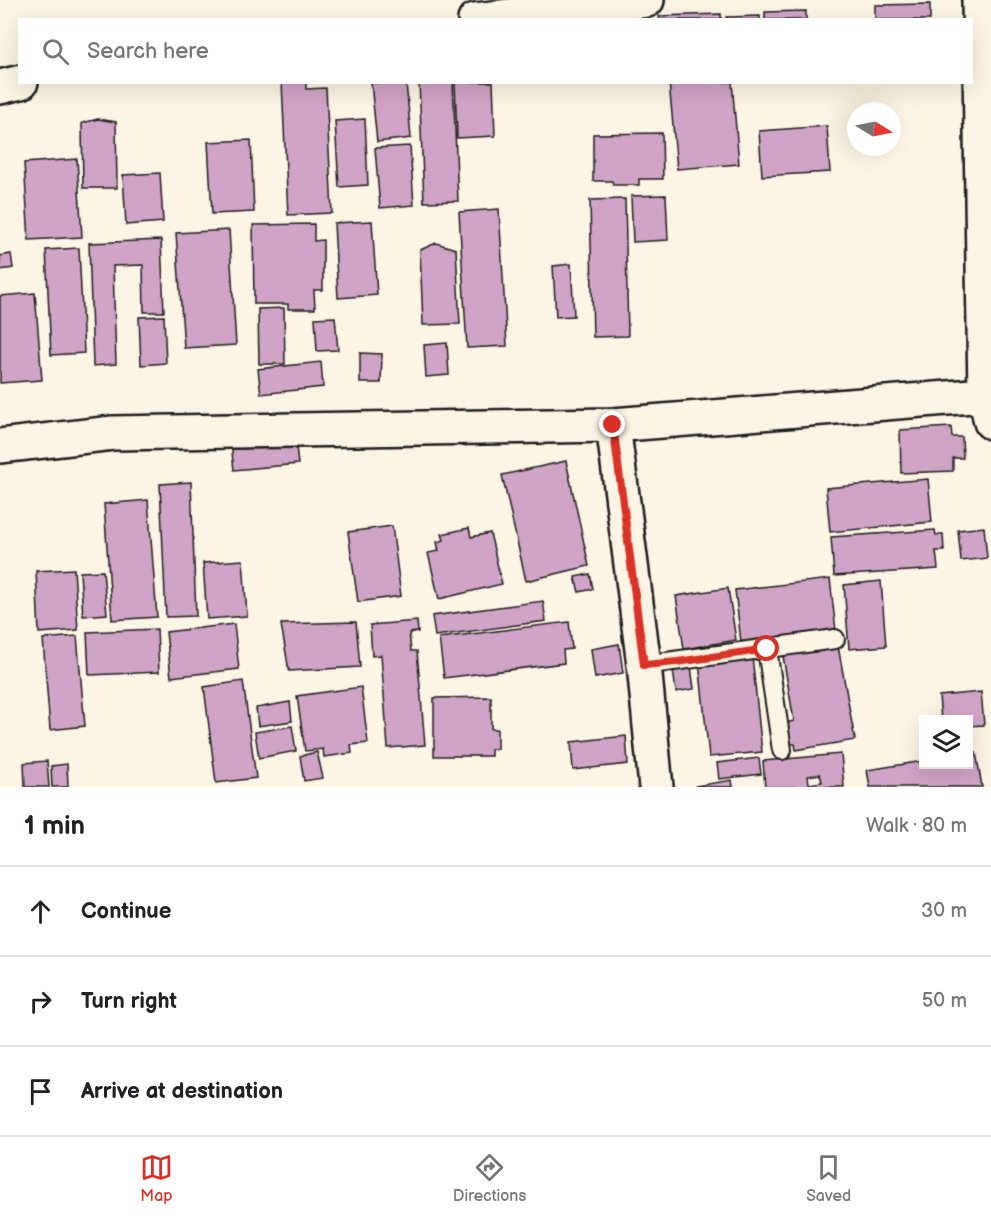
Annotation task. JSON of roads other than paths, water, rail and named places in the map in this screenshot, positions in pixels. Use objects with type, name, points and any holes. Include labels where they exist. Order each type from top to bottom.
[{"type":"street","points":[[492,18],[647,0]]},
{"type":"street","points":[[0,446],[113,433],[613,425],[988,409],[980,0]]},
{"type":"street","points":[[0,87],[18,83]]},
{"type":"street","points":[[613,425],[644,665],[656,787]]},
{"type":"lane","points":[[644,665],[835,639]]},
{"type":"lane","points":[[767,649],[782,750]]}]
